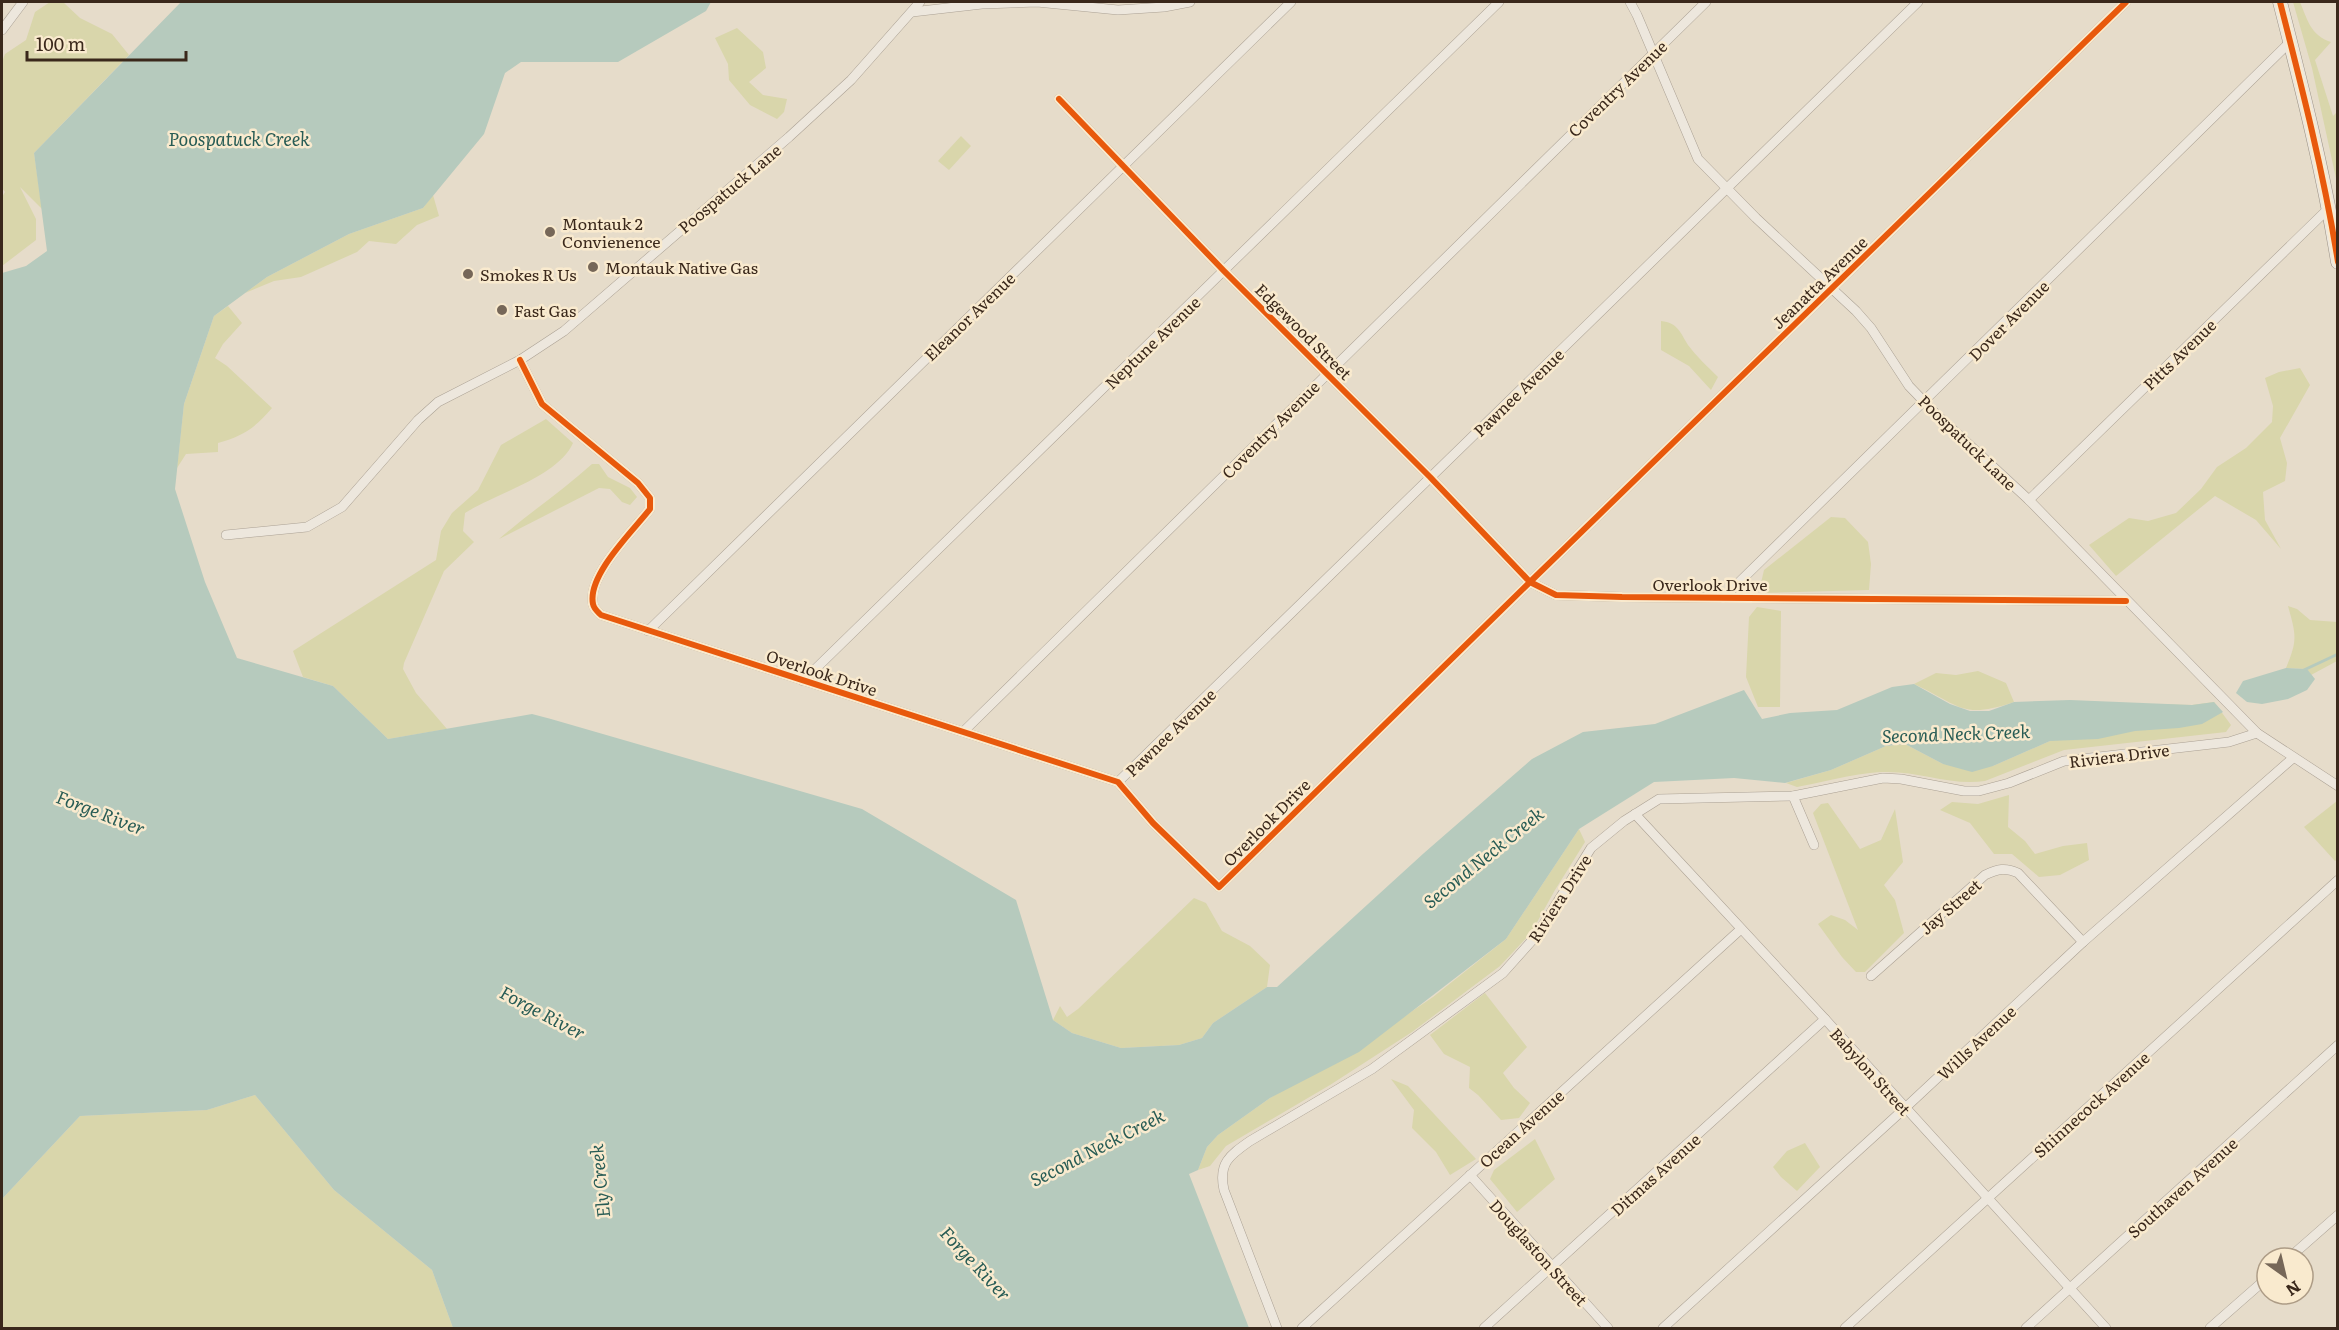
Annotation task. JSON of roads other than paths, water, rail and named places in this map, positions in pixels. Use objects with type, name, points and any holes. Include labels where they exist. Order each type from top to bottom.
[{"type":"main road","points":[[2280,2],[2310,117],[2329,208],[2337,262]]},
{"type":"street","points":[[2,30],[23,2]]},
{"type":"street","name":"Poospatuck Lane","points":[[226,535],[307,527],[342,507],[418,420],[438,402],[500,368],[520,360],[564,331],[789,137],[851,80],[920,2]]},
{"type":"street","points":[[912,12],[982,4],[1037,2],[1118,10],[1164,7],[1190,2]]},
{"type":"street","name":"Eleanor Avenue","points":[[648,631],[1290,2]]},
{"type":"street","name":"Neptune Avenue","points":[[803,681],[1499,2]]},
{"type":"street","name":"Poospatuck Lane","points":[[1630,2],[1698,159],[1833,287],[1871,328],[1909,386],[1924,402],[2029,500],[2257,733],[2337,786]]},
{"type":"street","name":"Coventry Avenue","points":[[963,731],[1706,2]]},
{"type":"street","name":"Pawnee Avenue","points":[[1118,783],[1918,2]]},
{"type":"street","name":"Jeanatta Avenue","points":[[1530,582],[2126,2]]},
{"type":"street","name":"Dover Avenue","points":[[1723,598],[2290,40]]},
{"type":"street","name":"Edgewood Street","points":[[1059,99],[1224,272],[1430,477],[1530,582]]},
{"type":"street","name":"Pitts Avenue","points":[[2029,500],[2329,208]]},
{"type":"street","name":"Overlook Drive","points":[[520,360],[542,404],[638,483],[650,498],[650,509],[598,574],[592,596],[593,607],[601,615],[1118,783],[1153,823],[1219,887],[1530,582],[1556,595],[2126,601]]},
{"type":"street","name":"Riviera Drive","points":[[1277,1329],[1224,1190],[1221,1177],[1223,1166],[1236,1150],[1372,1069],[1503,973],[1537,935],[1591,848],[1635,814],[1659,799],[1793,796],[1883,778],[1964,791],[1979,791],[2009,783],[2064,761],[2229,742],[2257,733]]},
{"type":"street","name":"Wills Avenue","points":[[1663,1329],[2083,942],[2293,758]]},
{"type":"street","points":[[1793,796],[1815,845]]},
{"type":"street","name":"Babylon Street","points":[[1635,814],[1825,1019],[1904,1109],[2106,1329]]},
{"type":"street","name":"Jay Street","points":[[1871,976],[1985,875],[1996,869],[2008,868],[2018,873],[2083,942]]},
{"type":"street","name":"Shinnecock Avenue","points":[[1845,1329],[2337,880]]},
{"type":"street","name":"Ocean Avenue","points":[[1302,1329],[1741,929]]},
{"type":"street","name":"Ditmas Avenue","points":[[1484,1329],[1825,1019]]},
{"type":"street","name":"Southaven Avenue","points":[[2026,1329],[2337,1045]]},
{"type":"street","name":"Douglaston Street","points":[[1470,1175],[1554,1266],[1608,1329]]},
{"type":"street","points":[[2302,1246],[2337,1215]]},
{"type":"street","points":[[2210,1329],[2255,1289]]},
{"type":"water","points":[[181,2],[711,2],[706,11],[618,62],[521,62],[505,73],[484,134],[423,208],[349,234],[267,277],[214,316],[184,404],[175,489],[205,582],[237,658],[333,686],[388,739],[532,714],[862,809],[1016,900],[1053,1020],[1072,1033],[1121,1048],[1179,1045],[1202,1038],[1213,1023],[1267,987],[1277,987],[1424,853],[1532,759],[1583,732],[1655,724],[1744,690],[1762,719],[1790,713],[1837,710],[1892,687],[1914,684],[1950,704],[1970,711],[1989,711],[2014,702],[2070,700],[2192,705],[2214,702],[2223,712],[2202,724],[2179,728],[2135,731],[2098,739],[2050,741],[1993,766],[1972,772],[1943,764],[1905,744],[1886,746],[1831,770],[1785,783],[1734,778],[1654,782],[1579,829],[1506,939],[1359,1052],[1270,1098],[1218,1135],[1207,1147],[1198,1170],[1189,1174],[1249,1328],[453,1328],[432,1270],[334,1190],[255,1095],[207,1110],[80,1116],[2,1199],[2,273],[26,266],[47,251],[34,153]]},
{"type":"water","points":[[2286,668],[2307,669],[2315,679],[2307,690],[2288,699],[2262,704],[2247,702],[2236,693],[2243,681]]},
{"type":"waterway","name":"Second Neck Creek","points":[[2304,670],[2338,654]]},
{"type":"place","name":"Montauk 2 Convienence","points":[[550,232]]},
{"type":"place","name":"Montauk Native Gas","points":[[593,267]]},
{"type":"place","name":"Smokes R Us","points":[[468,274]]},
{"type":"place","name":"Fast Gas","points":[[502,310]]},
{"type":"water label","name":"Poospatuck Creek","points":[[239,138]]},
{"type":"water label","name":"Forge River","points":[[101,812]]},
{"type":"water label","name":"Forge River","points":[[543,1012]]},
{"type":"water label","name":"Ely Creek","points":[[599,1181]]},
{"type":"water label","name":"Forge River","points":[[976,1263]]}]
